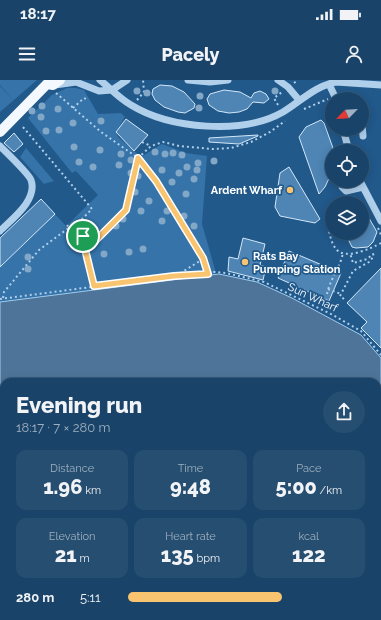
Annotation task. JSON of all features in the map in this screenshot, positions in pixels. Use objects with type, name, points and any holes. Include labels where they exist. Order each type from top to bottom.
[{"type":"main road","points":[[3,128],[21,110],[53,84]]},
{"type":"street","points":[[101,80],[132,106],[156,117],[188,124],[226,126],[258,120],[282,112],[327,83],[381,85]]},
{"type":"street","points":[[53,84],[76,82],[99,91],[112,90],[127,80]]},
{"type":"street","points":[[188,80],[210,82],[228,80]]},
{"type":"street","points":[[278,80],[288,87],[299,100]]},
{"type":"street","points":[[327,83],[332,92]]},
{"type":"street","points":[[0,146],[31,180],[32,190],[25,206],[0,231]]},
{"type":"street","points":[[343,188],[346,191],[352,188]]},
{"type":"street","points":[[363,188],[381,221]]},
{"type":"path","points":[[137,100],[144,92],[143,80]]},
{"type":"path","points":[[67,225],[83,236],[95,241],[126,210],[138,158],[151,146],[164,142],[179,146],[212,149],[231,148],[251,142],[270,132],[288,119],[274,98],[298,80]]},
{"type":"path","points":[[53,84],[62,97],[73,108],[101,132],[138,158],[156,181],[203,258],[208,274]]},
{"type":"path","points":[[73,108],[84,98],[88,100]]},
{"type":"path","points":[[300,111],[325,101]]},
{"type":"path","points":[[1,298],[4,292],[39,250],[70,228],[92,209],[23,127]]},
{"type":"path","points":[[142,142],[151,146]]},
{"type":"path","points":[[83,236],[94,286]]},
{"type":"path","points":[[332,240],[336,250],[343,253],[366,251],[381,243]]},
{"type":"path","points":[[327,294],[340,266],[343,253]]},
{"type":"path","points":[[341,294],[353,271],[369,262],[374,256],[373,254],[367,259],[353,263],[350,253]]},
{"type":"path","points":[[176,276],[203,258]]},
{"type":"path","name":"Sun Wharf","points":[[1,298],[176,276],[226,273],[264,282],[331,314],[361,331],[381,355]]},
{"type":"path","points":[[328,289],[341,294],[340,296],[344,299]]},
{"type":"shaded area","points":[[0,80],[37,80],[0,112],[0,86],[13,100],[0,85]]},
{"type":"shaded area","points":[[67,88],[84,90],[98,114],[121,113],[125,117],[116,132],[118,137],[141,157],[162,144],[186,153],[207,156],[202,224],[216,273],[214,275],[219,274],[257,282],[361,335],[381,358],[370,374],[187,378],[0,378],[0,267],[55,214],[66,226],[98,195],[76,171],[72,173],[28,118],[52,95]]},
{"type":"shaded area","points":[[26,148],[54,181],[44,184],[20,157]]},
{"type":"shaded area","points":[[219,274],[257,282],[292,298],[361,335],[381,358],[381,378],[0,378],[0,302]]},
{"type":"building","points":[[160,85],[172,86],[184,92],[195,104],[194,108],[185,113],[164,107],[155,100],[152,94],[153,89]]},
{"type":"building","points":[[224,90],[240,92],[251,98],[254,93],[260,91],[266,94],[269,99],[264,103],[253,102],[247,109],[239,112],[229,113],[218,111],[209,105],[207,99],[210,94]]},
{"type":"building","points":[[126,119],[148,135],[134,151],[116,132]]},
{"type":"building","points":[[321,120],[325,126],[325,136],[329,136],[332,144],[325,144],[325,187],[319,194],[299,137],[306,127]]},
{"type":"building","points":[[14,133],[23,144],[14,152],[4,143]]},
{"type":"building","points":[[258,135],[239,144],[209,142],[209,138]]},
{"type":"building","name":"Ardent Wharf","points":[[289,167],[320,219],[315,223],[280,216],[275,207],[280,173]]},
{"type":"building","points":[[41,199],[55,214],[0,267],[0,238]]},
{"type":"building","points":[[369,218],[377,232],[373,242],[368,247],[352,247],[348,240],[369,240]]},
{"type":"building","name":"Rats Bay Pumping Station","points":[[243,238],[265,244],[260,265],[266,267],[263,280],[228,271],[229,257],[238,259]]},
{"type":"building","points":[[289,251],[341,273],[329,301],[278,278]]},
{"type":"building","points":[[381,268],[381,348],[361,328],[367,322],[347,303]]},
{"type":"place","name":"Ardent Wharf","points":[[290,190]]},
{"type":"place","name":"Rats Bay Pumping Station","points":[[245,262]]},
{"type":"route","points":[[138,158],[156,181],[203,258],[206,263],[208,274],[174,276],[94,286],[82,239],[83,236],[95,241],[105,229],[126,210],[138,158]]}]
